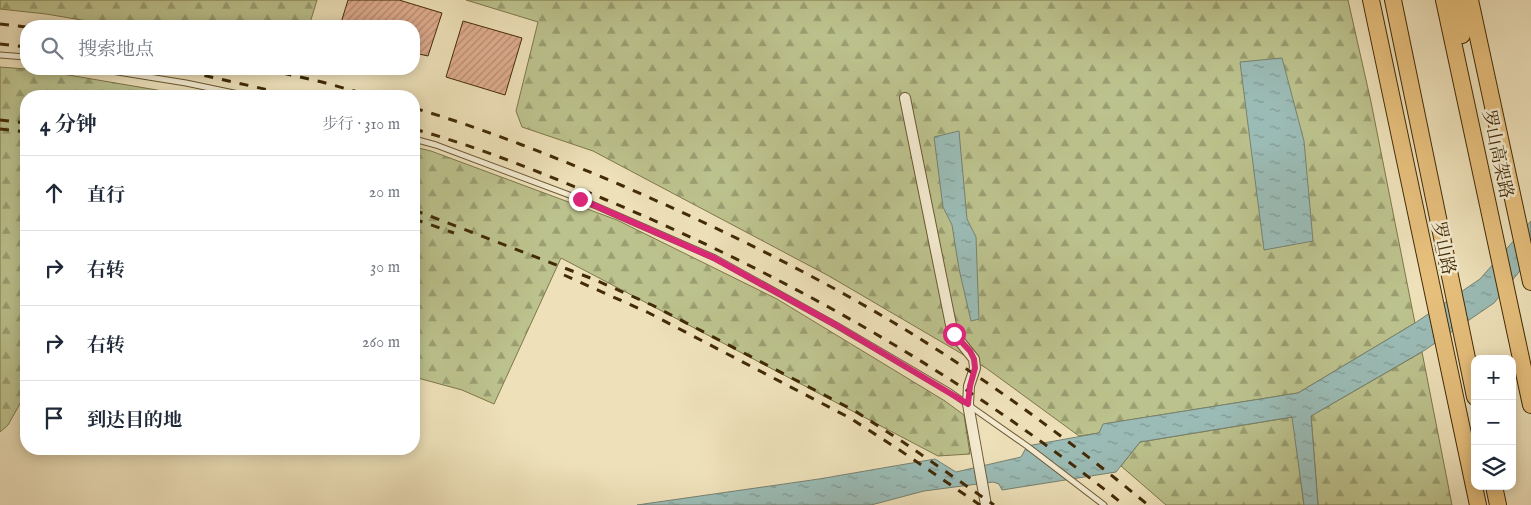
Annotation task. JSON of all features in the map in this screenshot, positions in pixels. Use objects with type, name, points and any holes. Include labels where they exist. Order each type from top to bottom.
[{"type":"main road","name":"罗山路","points":[[1371,0],[1478,505]]},
{"type":"main road","points":[[1393,0],[1471,379]]},
{"type":"main road","name":"罗山高架路","points":[[1444,0],[1531,405]]},
{"type":"main road","points":[[1457,0],[1477,151]]},
{"type":"main road","points":[[1470,0],[1530,276]]},
{"type":"main road","points":[[1495,490],[1498,505]]},
{"type":"street","points":[[904,98],[951,325],[954,334],[970,351],[974,359],[975,368],[968,404],[986,505]]},
{"type":"lane","points":[[0,55],[20,57]]},
{"type":"lane","points":[[136,75],[219,90]]},
{"type":"lane","points":[[420,141],[580,199],[714,258],[836,325],[968,404],[1072,479],[1104,505]]},
{"type":"green space","points":[[0,0],[317,0],[311,20],[82,20],[0,9]]},
{"type":"green space","points":[[466,0],[1348,0],[1371,102],[1415,323],[1298,393],[1104,424],[1099,433],[1079,436],[986,368],[829,276],[593,151],[522,127],[516,111],[538,22]]},
{"type":"green space","points":[[0,67],[20,69],[20,75],[68,75],[157,90],[20,90],[20,404],[8,425],[0,432]]},
{"type":"green space","points":[[420,148],[617,220],[777,299],[945,401],[964,415],[970,454],[938,456],[561,258],[494,404],[462,390],[420,379]]},
{"type":"green space","points":[[1422,352],[1452,505],[1318,505],[1311,416]]},
{"type":"green space","points":[[1293,417],[1304,505],[1166,505],[1121,466],[1140,442]]},
{"type":"water","points":[[1282,58],[1304,141],[1313,241],[1264,250],[1240,62]]},
{"type":"water","points":[[959,131],[967,219],[976,237],[979,319],[971,321],[959,269],[952,225],[943,207],[934,137]]},
{"type":"water","points":[[1531,221],[1531,257],[1494,303],[1425,350],[1311,416],[1318,505],[1304,505],[1292,417],[1140,442],[1116,472],[1002,490],[999,484],[993,482],[924,491],[871,505],[637,505],[819,479],[935,459],[956,472],[1021,457],[1027,446],[1099,433],[1103,424],[1298,393],[1415,323],[1480,279]]},
{"type":"building","points":[[348,0],[399,0],[442,13],[428,56],[420,54],[420,20],[342,20]]},
{"type":"building","points":[[463,21],[522,38],[505,95],[446,77]]},
{"type":"railway","points":[[0,24],[20,26]]},
{"type":"railway","points":[[0,44],[20,46]]},
{"type":"railway","points":[[202,75],[269,90]]},
{"type":"railway","points":[[291,75],[351,90]]},
{"type":"railway","points":[[420,110],[520,144],[623,186],[793,266],[891,321],[991,385],[1055,432],[1148,505]]},
{"type":"railway","points":[[0,120],[20,122]]},
{"type":"railway","points":[[0,129],[20,131]]},
{"type":"railway","points":[[420,131],[486,152],[604,199],[674,229],[809,297],[940,373],[1003,415],[1124,505]]},
{"type":"railway","points":[[420,212],[593,279],[652,305],[855,411],[994,505]]},
{"type":"railway","points":[[420,221],[454,233]]},
{"type":"railway","points":[[564,275],[649,313],[850,418],[980,505]]},
{"type":"route","points":[[580,199],[714,258],[836,325],[968,404],[975,368],[974,359],[970,351],[954,334]]}]
